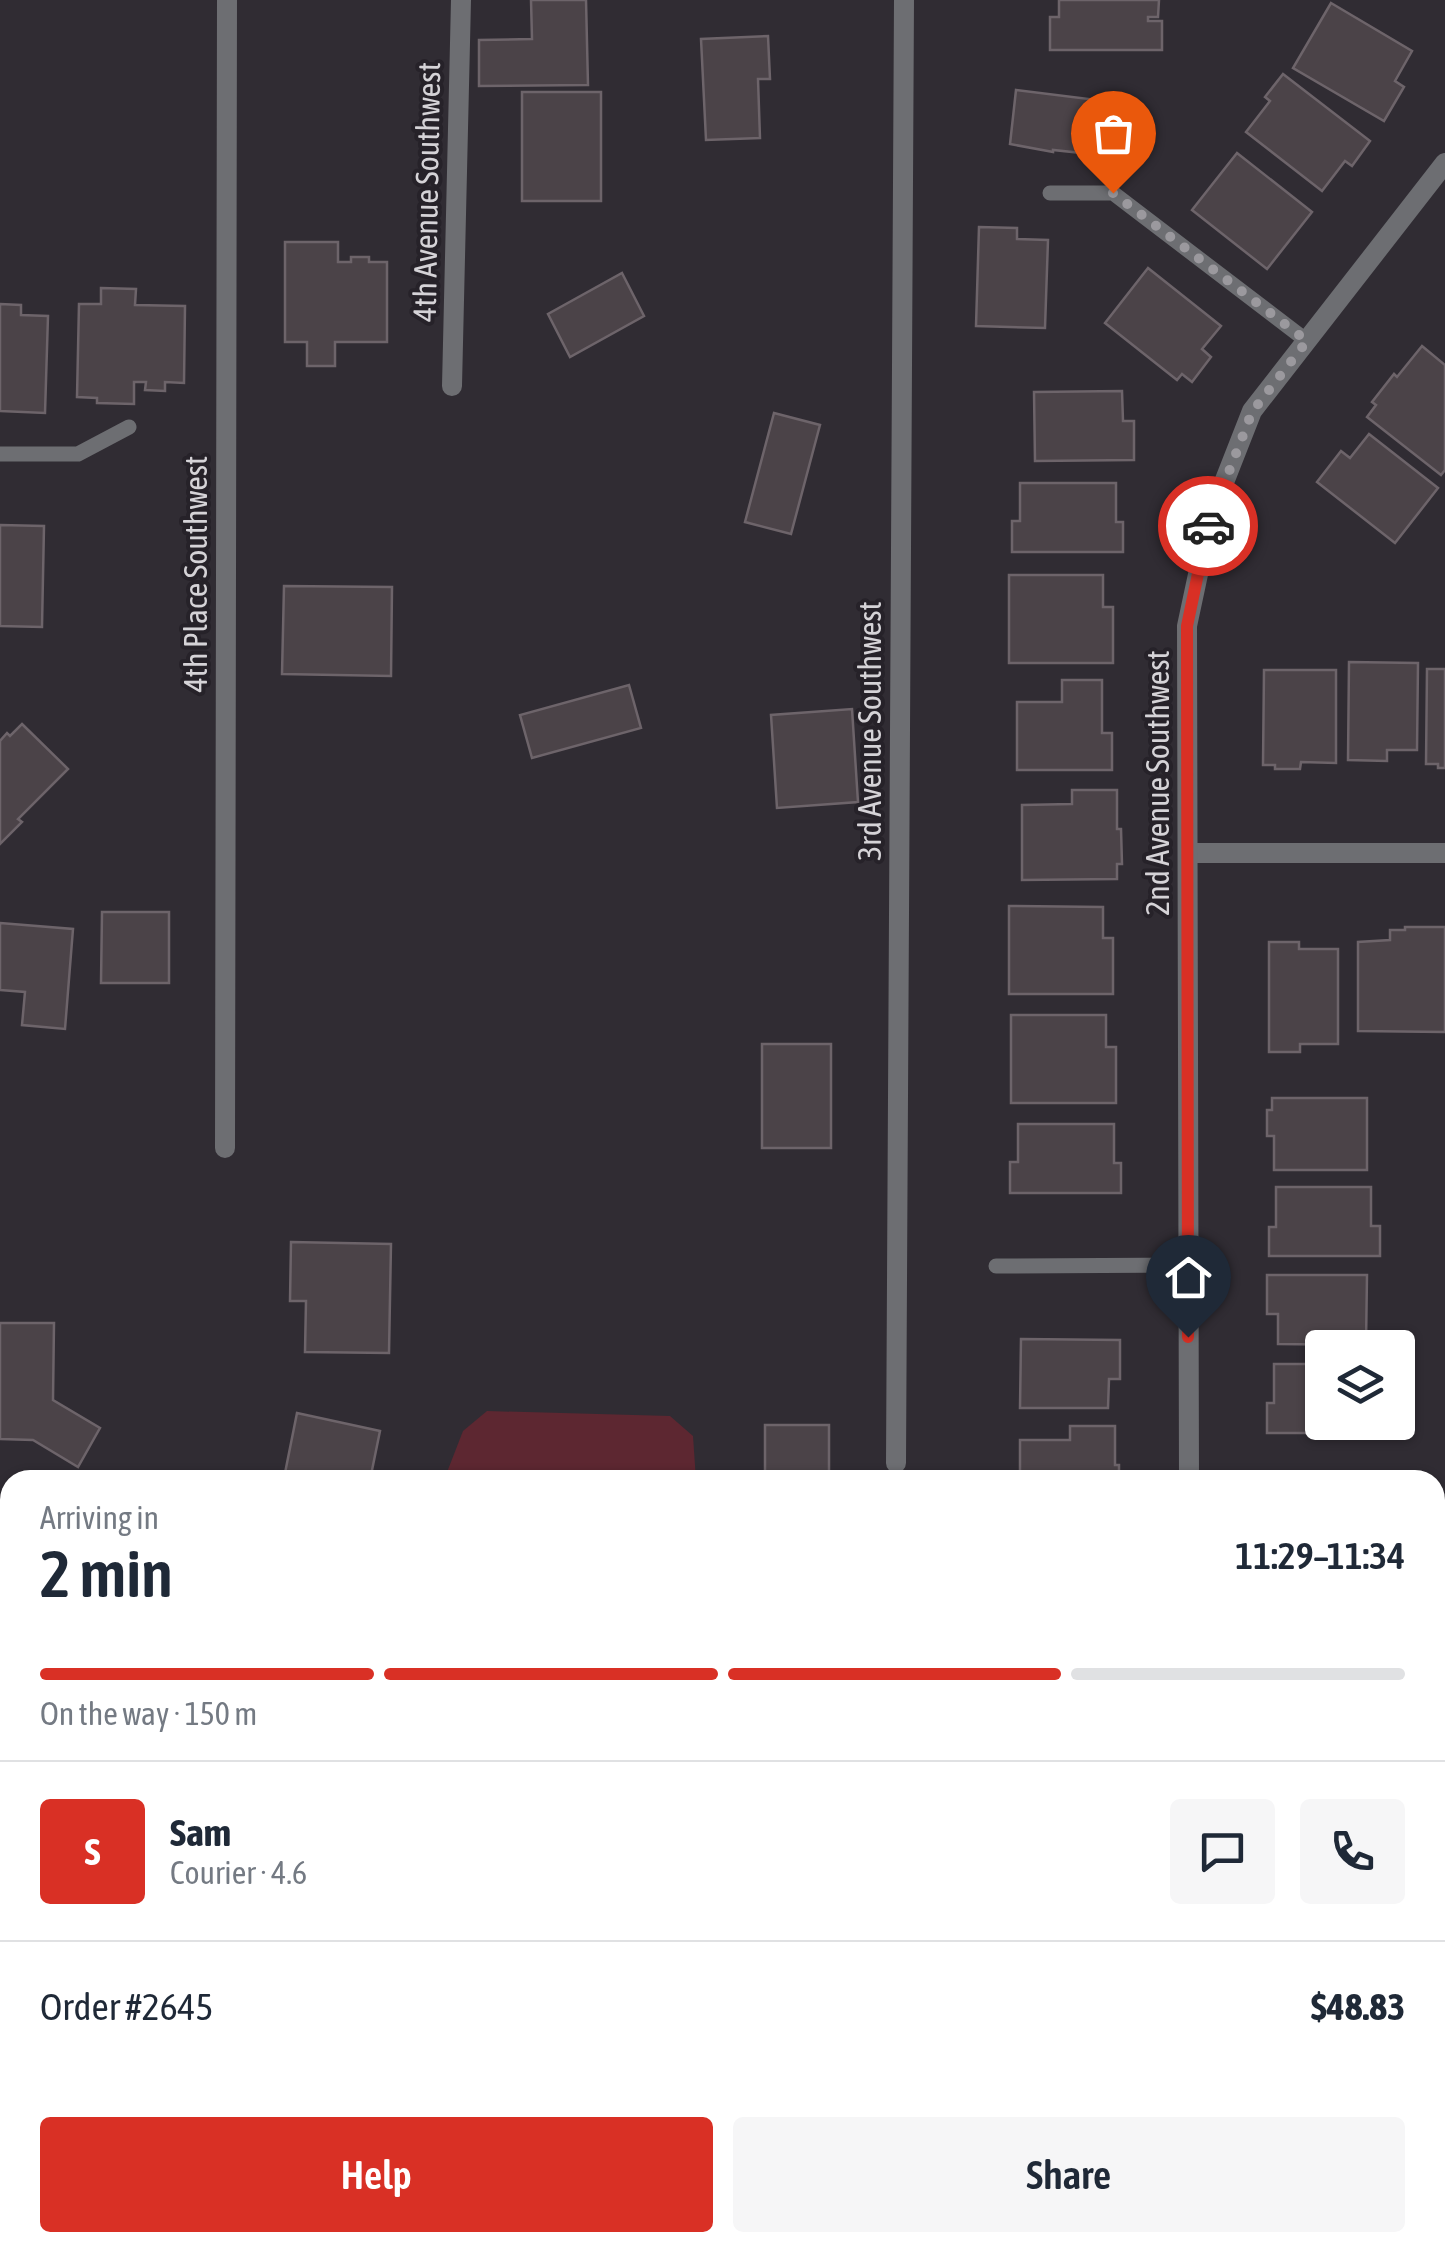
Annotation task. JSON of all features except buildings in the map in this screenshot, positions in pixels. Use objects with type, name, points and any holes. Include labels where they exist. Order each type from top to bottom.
[{"type":"street","name":"4th Place Southwest","points":[[225,1148],[228,0]]},
{"type":"street","name":"4th Avenue Southwest","points":[[452,386],[461,0]]},
{"type":"street","name":"3rd Avenue Southwest","points":[[896,1463],[904,0]]},
{"type":"street","name":"2nd Avenue Southwest","points":[[1189,1470],[1187,626],[1210,518],[1252,412],[1445,163]]},
{"type":"street","points":[[1188,853],[1445,853]]},
{"type":"lane","points":[[1050,193],[1113,193],[1307,341]]},
{"type":"lane","points":[[0,454],[78,454],[129,427]]},
{"type":"lane","points":[[996,1266],[1188,1265]]},
{"type":"shaded area","points":[[487,1411],[670,1416],[693,1436],[695,1470],[448,1470],[463,1431]]},
{"type":"way so far","points":[[1113,193],[1307,341],[1252,412],[1208,526]]},
{"type":"route","points":[[1188,1337],[1187,626],[1208,526]]}]
